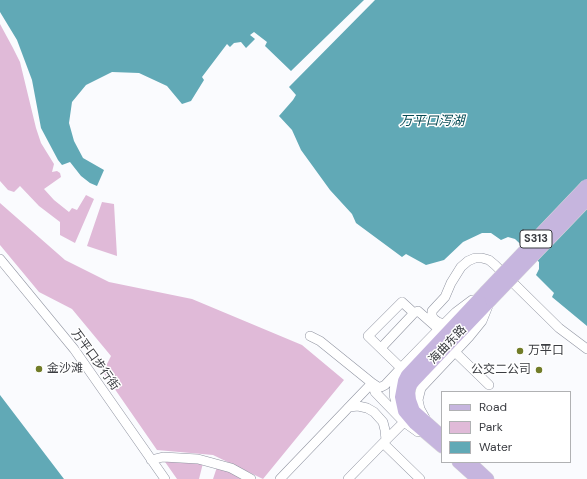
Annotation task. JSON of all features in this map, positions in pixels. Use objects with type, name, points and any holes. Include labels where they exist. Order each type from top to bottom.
[{"type":"main road","name":"S313","points":[[488,296],[587,185]]},
{"type":"main road","name":"S313","points":[[488,296],[587,200]]},
{"type":"main road","name":"海曲东路","points":[[404,372],[488,296]]},
{"type":"main road","name":"海曲东路","points":[[438,438],[414,411],[409,392],[411,385],[488,296]]},
{"type":"main road","points":[[404,372],[401,397],[404,411],[415,424],[438,438]]},
{"type":"main road","points":[[459,463],[473,473],[488,479]]},
{"type":"street","points":[[442,326],[434,319],[432,316],[432,311],[445,297],[451,283],[461,267],[468,261],[475,258],[482,258],[489,260],[495,265],[559,328],[587,349]]},
{"type":"street","name":"万平口步行街","points":[[0,259],[74,349],[165,479]]},
{"type":"street","points":[[404,422],[399,414],[394,395],[395,381],[442,326],[456,312],[488,296]]},
{"type":"street","points":[[438,438],[418,405],[418,397],[421,388],[482,321],[488,296]]},
{"type":"street","points":[[404,372],[368,336],[402,302],[414,312],[418,311],[434,325],[442,326]]},
{"type":"street","points":[[381,348],[414,312]]},
{"type":"street","points":[[310,336],[320,341],[378,387],[385,385],[404,372]]},
{"type":"street","points":[[455,352],[489,385]]},
{"type":"street","points":[[372,383],[374,392],[404,422],[416,431],[438,438]]},
{"type":"street","points":[[280,479],[372,383]]},
{"type":"street","points":[[347,409],[349,407],[358,406],[367,408],[374,412],[382,422],[385,430],[384,441],[420,479]]},
{"type":"street","points":[[348,479],[404,422]]},
{"type":"street","points":[[151,460],[171,457],[198,459],[231,468],[251,479]]},
{"type":"green space","points":[[0,24],[20,62],[41,143],[54,164],[52,172],[57,171],[60,173],[61,177],[44,189],[54,200],[69,212],[72,208],[77,210],[86,195],[94,199],[75,243],[60,235],[60,222],[39,206],[20,186],[14,192],[8,190],[0,181]]},
{"type":"green space","points":[[102,202],[114,204],[117,256],[87,246]]},
{"type":"green space","points":[[0,203],[65,260],[109,282],[192,299],[302,345],[344,380],[263,479],[213,455],[157,450],[103,372],[111,356],[72,309],[39,292],[0,245]]},
{"type":"green space","points":[[163,459],[203,463],[199,479],[177,479]]},
{"type":"green space","points":[[217,467],[246,479],[213,479]]},
{"type":"water","points":[[0,0],[364,0],[291,71],[265,46],[267,42],[254,32],[250,35],[255,39],[246,48],[241,42],[234,43],[230,47],[227,44],[202,77],[204,80],[191,101],[182,104],[167,86],[139,73],[112,72],[86,85],[72,102],[69,123],[74,141],[83,158],[104,170],[97,186],[81,176],[70,162],[62,165],[41,128],[32,80],[17,40],[0,12]]},
{"type":"water","name":"万平口泻湖","points":[[375,0],[587,0],[587,326],[552,297],[554,293],[536,275],[539,269],[539,262],[515,239],[508,237],[501,240],[491,233],[482,233],[463,242],[444,260],[426,265],[406,254],[402,257],[356,223],[352,214],[330,190],[301,150],[292,130],[279,116],[296,95],[289,87]]},
{"type":"water","points":[[0,395],[64,479],[0,479]]},
{"type":"place","name":"万平口","points":[[520,351]]},
{"type":"place","name":"金沙滩","points":[[39,369]]},
{"type":"place","name":"公交二公司","points":[[539,370]]}]
